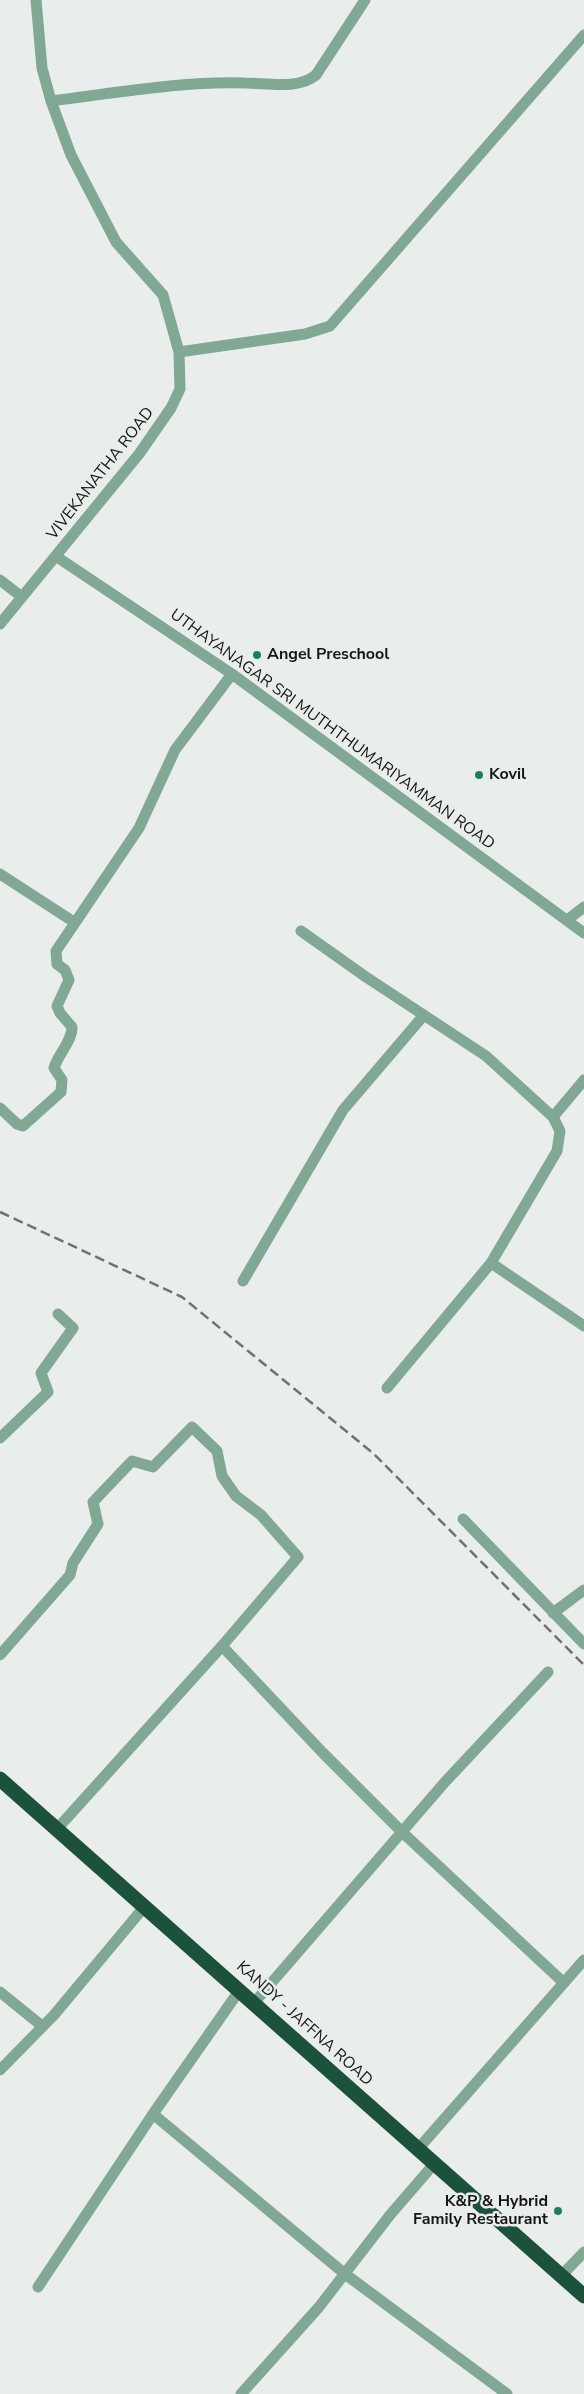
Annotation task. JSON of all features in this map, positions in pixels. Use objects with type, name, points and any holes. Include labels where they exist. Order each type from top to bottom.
[{"type":"highway","name":"KANDY - JAFFNA ROAD","points":[[0,1779],[584,2296]]},
{"type":"street","name":"VIVEKANATHA ROAD","points":[[0,624],[57,557],[138,454],[171,408],[180,389],[178,352],[163,295],[116,242],[71,154],[51,101],[42,68],[36,0]]},
{"type":"street","points":[[51,101],[204,82],[287,84],[308,82],[316,75],[365,0]]},
{"type":"street","points":[[178,352],[305,334],[330,326],[584,35]]},
{"type":"street","name":"UTHAYANAGAR SRI MUTHTHUMARIYAMMAN ROAD","points":[[57,557],[232,674],[584,934]]},
{"type":"street","points":[[0,580],[22,597]]},
{"type":"street","points":[[0,1108],[17,1124],[23,1126],[61,1092],[62,1080],[54,1068],[56,1058],[72,1034],[72,1027],[56,1006],[69,980],[68,974],[57,964],[55,958],[56,951],[139,828],[175,750],[232,674]]},
{"type":"street","points":[[0,874],[74,922]]},
{"type":"street","points":[[566,920],[584,907]]},
{"type":"street","points":[[301,931],[486,1056],[553,1117],[560,1131],[558,1151],[491,1263],[387,1388]]},
{"type":"street","points":[[242,1281],[343,1110],[424,1015]]},
{"type":"street","points":[[553,1117],[584,1080]]},
{"type":"street","points":[[491,1263],[584,1326]]},
{"type":"street","points":[[0,1438],[48,1392],[41,1373],[73,1328],[58,1314]]},
{"type":"street","points":[[0,1655],[70,1575],[73,1563],[98,1524],[93,1502],[132,1461],[153,1467],[192,1427],[218,1451],[222,1476],[236,1496],[261,1515],[298,1557],[222,1646],[57,1829]]},
{"type":"street","points":[[463,1519],[584,1644]]},
{"type":"street","points":[[553,1613],[584,1590]]},
{"type":"street","points":[[222,1646],[322,1752],[402,1832],[564,1983]]},
{"type":"street","points":[[254,2004],[402,1832],[548,1672]]},
{"type":"street","points":[[0,2070],[54,2015],[145,1906]]},
{"type":"street","points":[[418,2149],[584,1960]]},
{"type":"street","points":[[38,2287],[153,2114],[239,1991]]},
{"type":"street","points":[[0,1992],[42,2026]]},
{"type":"street","points":[[153,2114],[344,2274],[507,2394]]},
{"type":"street","points":[[241,2394],[319,2307],[434,2164]]},
{"type":"street","points":[[561,2276],[584,2252]]},
{"type":"railway","points":[[0,1212],[182,1297],[374,1454],[584,1665]]},
{"type":"place","name":"Angel Preschool","points":[[257,655]]},
{"type":"place","name":"Kovil","points":[[479,775]]},
{"type":"place","name":"K&P & Hybrid Family Restaurant","points":[[558,2211]]}]
